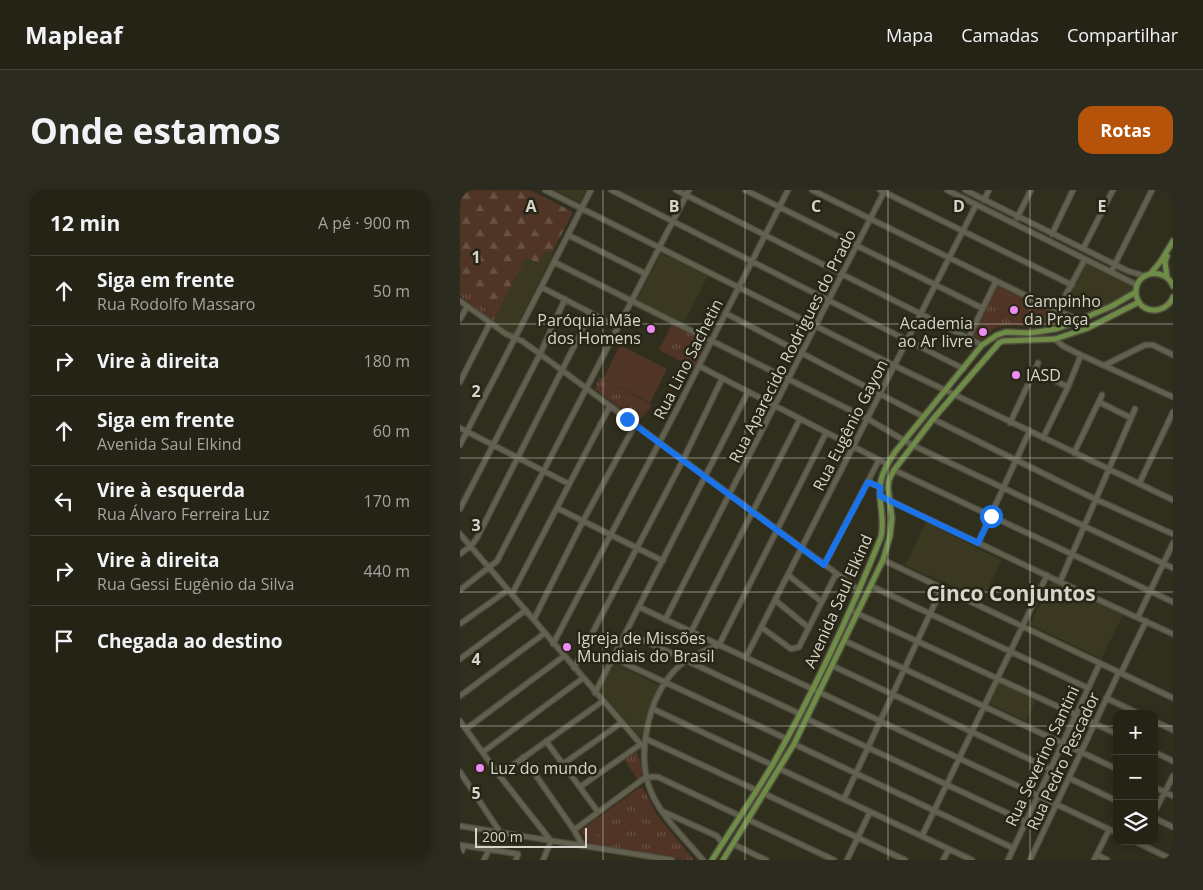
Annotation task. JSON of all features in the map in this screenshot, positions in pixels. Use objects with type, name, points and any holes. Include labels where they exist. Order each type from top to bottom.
[{"type":"main road","points":[[1173,241],[1162,261],[1137,285],[1136,292],[1139,302],[1152,311],[1167,307],[1173,299]]},
{"type":"main road","points":[[1168,249],[1165,262],[1168,277],[1173,286]]},
{"type":"main road","points":[[1148,275],[1156,273],[1168,277]]},
{"type":"main road","name":"Avenida Saul Elkind","points":[[712,860],[772,766],[800,714],[859,590],[883,529],[880,487],[887,464],[964,370],[982,345],[997,334],[1006,332],[1039,332],[1068,325],[1082,320],[1136,292]]},
{"type":"main road","name":"Avenida Saul Elkind","points":[[723,860],[780,769],[808,718],[883,560],[892,518],[889,500],[889,480],[912,445],[995,346],[1004,341],[1055,339],[1088,328],[1139,302]]},
{"type":"main road","points":[[1167,307],[1173,310]]},
{"type":"main road","points":[[1016,332],[1016,341]]},
{"type":"street","points":[[545,190],[816,328],[1010,423],[1172,499],[1173,493]]},
{"type":"street","points":[[460,445],[590,190]]},
{"type":"street","points":[[612,190],[964,370]]},
{"type":"street","points":[[676,190],[982,345]]},
{"type":"street","points":[[460,590],[497,561],[689,190]]},
{"type":"street","points":[[745,190],[982,308]]},
{"type":"street","name":"Rua Lino Sachetin","points":[[554,644],[788,190]]},
{"type":"street","points":[[812,190],[1057,311],[1082,320]]},
{"type":"street","points":[[947,190],[1137,285]]},
{"type":"street","points":[[965,190],[1128,271],[1148,275]]},
{"type":"street","points":[[984,200],[989,190]]},
{"type":"street","points":[[1014,224],[1031,190]]},
{"type":"street","points":[[1052,234],[1073,190]]},
{"type":"street","points":[[1083,249],[1113,190]]},
{"type":"street","points":[[1111,272],[1152,190]]},
{"type":"street","points":[[883,191],[1072,284]]},
{"type":"street","name":"Rua Aparecido Rodrigues do Prado","points":[[665,620],[843,275],[883,191]]},
{"type":"street","name":"Rua Eugênio Gayon","points":[[746,657],[894,366],[922,315],[976,205]]},
{"type":"street","points":[[568,235],[646,274]]},
{"type":"street","points":[[1057,311],[1085,259]]},
{"type":"street","points":[[554,262],[868,419],[912,445],[1173,568]]},
{"type":"street","points":[[968,339],[996,280]]},
{"type":"street","points":[[541,287],[618,327]]},
{"type":"street","points":[[460,509],[540,354],[565,300]]},
{"type":"street","points":[[460,301],[506,334],[540,354],[859,590]]},
{"type":"street","points":[[460,319],[467,306]]},
{"type":"street","points":[[460,554],[471,546],[477,538],[591,313]]},
{"type":"street","points":[[725,313],[924,417]]},
{"type":"street","points":[[1062,313],[1067,318],[1068,325]]},
{"type":"street","points":[[460,382],[490,323]]},
{"type":"street","points":[[1055,339],[1063,346],[1173,397]]},
{"type":"street","points":[[1104,365],[1145,345],[1152,345],[1173,355]]},
{"type":"street","points":[[1043,438],[1082,355]]},
{"type":"street","points":[[1010,423],[1038,363]]},
{"type":"street","points":[[698,366],[887,464]]},
{"type":"street","points":[[1035,371],[1068,387]]},
{"type":"street","points":[[574,668],[683,460],[722,379]]},
{"type":"street","points":[[595,693],[706,478],[748,392]]},
{"type":"street","points":[[1074,453],[1102,395]]},
{"type":"street","points":[[1099,402],[1131,418]]},
{"type":"street","points":[[460,624],[510,592],[557,508],[610,406]]},
{"type":"street","points":[[1060,582],[1135,409]]},
{"type":"street","points":[[1139,484],[1173,412]]},
{"type":"street","points":[[692,632],[800,419]]},
{"type":"street","points":[[933,419],[1095,499],[1173,534]]},
{"type":"street","points":[[534,619],[583,521],[635,425]]},
{"type":"street","points":[[460,428],[569,484]]},
{"type":"street","points":[[978,543],[1029,432]]},
{"type":"street","points":[[703,860],[663,812],[654,798],[646,778],[643,746],[653,709],[665,683],[675,670],[687,660],[719,644],[826,433]]},
{"type":"street","points":[[824,565],[879,460]]},
{"type":"street","points":[[894,470],[1173,602]]},
{"type":"street","points":[[868,482],[880,487]]},
{"type":"street","points":[[880,496],[1173,634]]},
{"type":"street","points":[[557,508],[663,561]]},
{"type":"street","points":[[460,534],[595,693],[643,746]]},
{"type":"street","points":[[1138,617],[1173,543]]},
{"type":"street","points":[[883,560],[1173,698]]},
{"type":"street","points":[[761,627],[794,650],[799,647],[836,574]]},
{"type":"street","points":[[788,575],[822,602]]},
{"type":"street","points":[[922,836],[1047,575]]},
{"type":"street","points":[[871,586],[1088,688]]},
{"type":"street","points":[[844,800],[942,588]]},
{"type":"street","points":[[775,600],[809,628]]},
{"type":"street","points":[[639,607],[1113,832]]},
{"type":"street","points":[[460,659],[526,610]]},
{"type":"street","points":[[850,610],[1113,732]]},
{"type":"street","name":"Rua Pedro Pescador","points":[[1030,860],[1106,698],[1146,620]]},
{"type":"street","points":[[626,632],[800,714]]},
{"type":"street","points":[[460,696],[545,633]]},
{"type":"street","points":[[845,641],[1113,766]]},
{"type":"street","points":[[551,841],[462,724],[564,656]]},
{"type":"street","points":[[613,658],[786,739]]},
{"type":"street","name":"Rua Severino Santini","points":[[1008,860],[1100,663]]},
{"type":"street","points":[[833,666],[1050,769]]},
{"type":"street","points":[[483,752],[583,678]]},
{"type":"street","points":[[1106,698],[1132,710]]},
{"type":"street","points":[[499,775],[602,701]]},
{"type":"street","points":[[653,709],[772,766]]},
{"type":"street","points":[[808,718],[1026,822]]},
{"type":"street","points":[[563,764],[621,723]]},
{"type":"street","points":[[1158,723],[1173,730]]},
{"type":"street","points":[[646,739],[756,790]]},
{"type":"street","points":[[546,741],[598,812]]},
{"type":"street","points":[[794,744],[1013,848]]},
{"type":"street","points":[[580,787],[643,746]]},
{"type":"street","points":[[1158,754],[1173,761]]},
{"type":"street","points":[[523,758],[574,830],[583,846]]},
{"type":"street","points":[[780,769],[972,860]]},
{"type":"street","points":[[460,772],[500,832]]},
{"type":"street","points":[[1158,806],[1173,776]]},
{"type":"street","points":[[574,830],[646,778],[658,777],[740,816]]},
{"type":"street","points":[[1069,778],[1115,800]]},
{"type":"street","points":[[1158,789],[1173,796]]},
{"type":"street","points":[[765,794],[905,860]]},
{"type":"street","points":[[663,812],[717,836],[722,843]]},
{"type":"street","points":[[847,860],[870,812]]},
{"type":"street","points":[[676,828],[678,823],[683,820]]},
{"type":"street","points":[[749,820],[834,860]]},
{"type":"street","points":[[1158,820],[1173,827]]},
{"type":"street","points":[[460,826],[672,860]]},
{"type":"street","points":[[1107,860],[1096,858],[1109,830]]},
{"type":"street","points":[[543,860],[551,841]]},
{"type":"street","points":[[733,844],[766,860]]},
{"type":"street","points":[[460,855],[462,845],[518,854],[516,860]]},
{"type":"street","points":[[1144,845],[1173,860]]},
{"type":"street","points":[[484,860],[489,849]]},
{"type":"street","points":[[943,860],[949,849]]},
{"type":"street","points":[[750,860],[753,854]]},
{"type":"shaded area","points":[[555,190],[587,190],[580,203]]},
{"type":"shaded area","points":[[545,250],[553,254],[513,333],[508,333],[493,321],[526,257]]},
{"type":"shaded area","points":[[661,253],[708,276],[684,322],[640,302],[638,298]]},
{"type":"shaded area","points":[[1085,262],[1136,286],[1134,291],[1099,308],[1069,296]]},
{"type":"shaded area","points":[[926,522],[1001,560],[983,600],[905,565]]},
{"type":"shaded area","points":[[1053,582],[1123,615],[1101,659],[1030,624],[1050,584]]},
{"type":"shaded area","points":[[613,663],[658,685],[646,717],[641,738],[600,691]]},
{"type":"shaded area","points":[[998,682],[1036,700],[1026,721],[988,703]]},
{"type":"green space","points":[[460,190],[530,190],[573,212],[552,253],[545,250],[538,263],[526,257],[493,321],[460,270]]},
{"type":"green space","points":[[460,270],[493,321],[460,296]]},
{"type":"green space","points":[[996,283],[1064,317],[1064,320],[1056,324],[1037,326],[1001,326],[993,330],[984,341],[972,336]]},
{"type":"green space","name":"Campinho da Praça","points":[[1003,293],[1034,307],[1025,327],[994,313]]},
{"type":"green space","points":[[673,322],[708,341],[695,368],[659,350]]},
{"type":"green space","points":[[620,345],[667,369],[650,403],[603,379]]},
{"type":"green space","points":[[599,377],[652,405],[639,422],[595,389]]},
{"type":"green space","points":[[636,750],[640,760],[642,777],[638,780],[624,759]]},
{"type":"green space","points":[[639,788],[643,788],[657,815],[694,860],[682,860],[591,845],[580,831]]},
{"type":"green space","points":[[601,820],[613,836],[604,842],[592,826]]},
{"type":"place","name":"Campinho da Praça","points":[[1014,310]]},
{"type":"place","name":"Paróquia Mãe dos Homens","points":[[651,329]]},
{"type":"place","name":"Academia ao Ar livre","points":[[983,332]]},
{"type":"place","name":"IASD","points":[[1016,375]]},
{"type":"place","name":"Igreja de Missões Mundiais do Brasil","points":[[567,647]]},
{"type":"place","name":"Luz do mundo","points":[[480,768]]},
{"type":"district","name":"Cinco Conjuntos","points":[[1011,594]]},
{"type":"route","points":[[627,419],[824,565],[868,482],[880,487],[880,496],[978,543],[991,516]]}]
